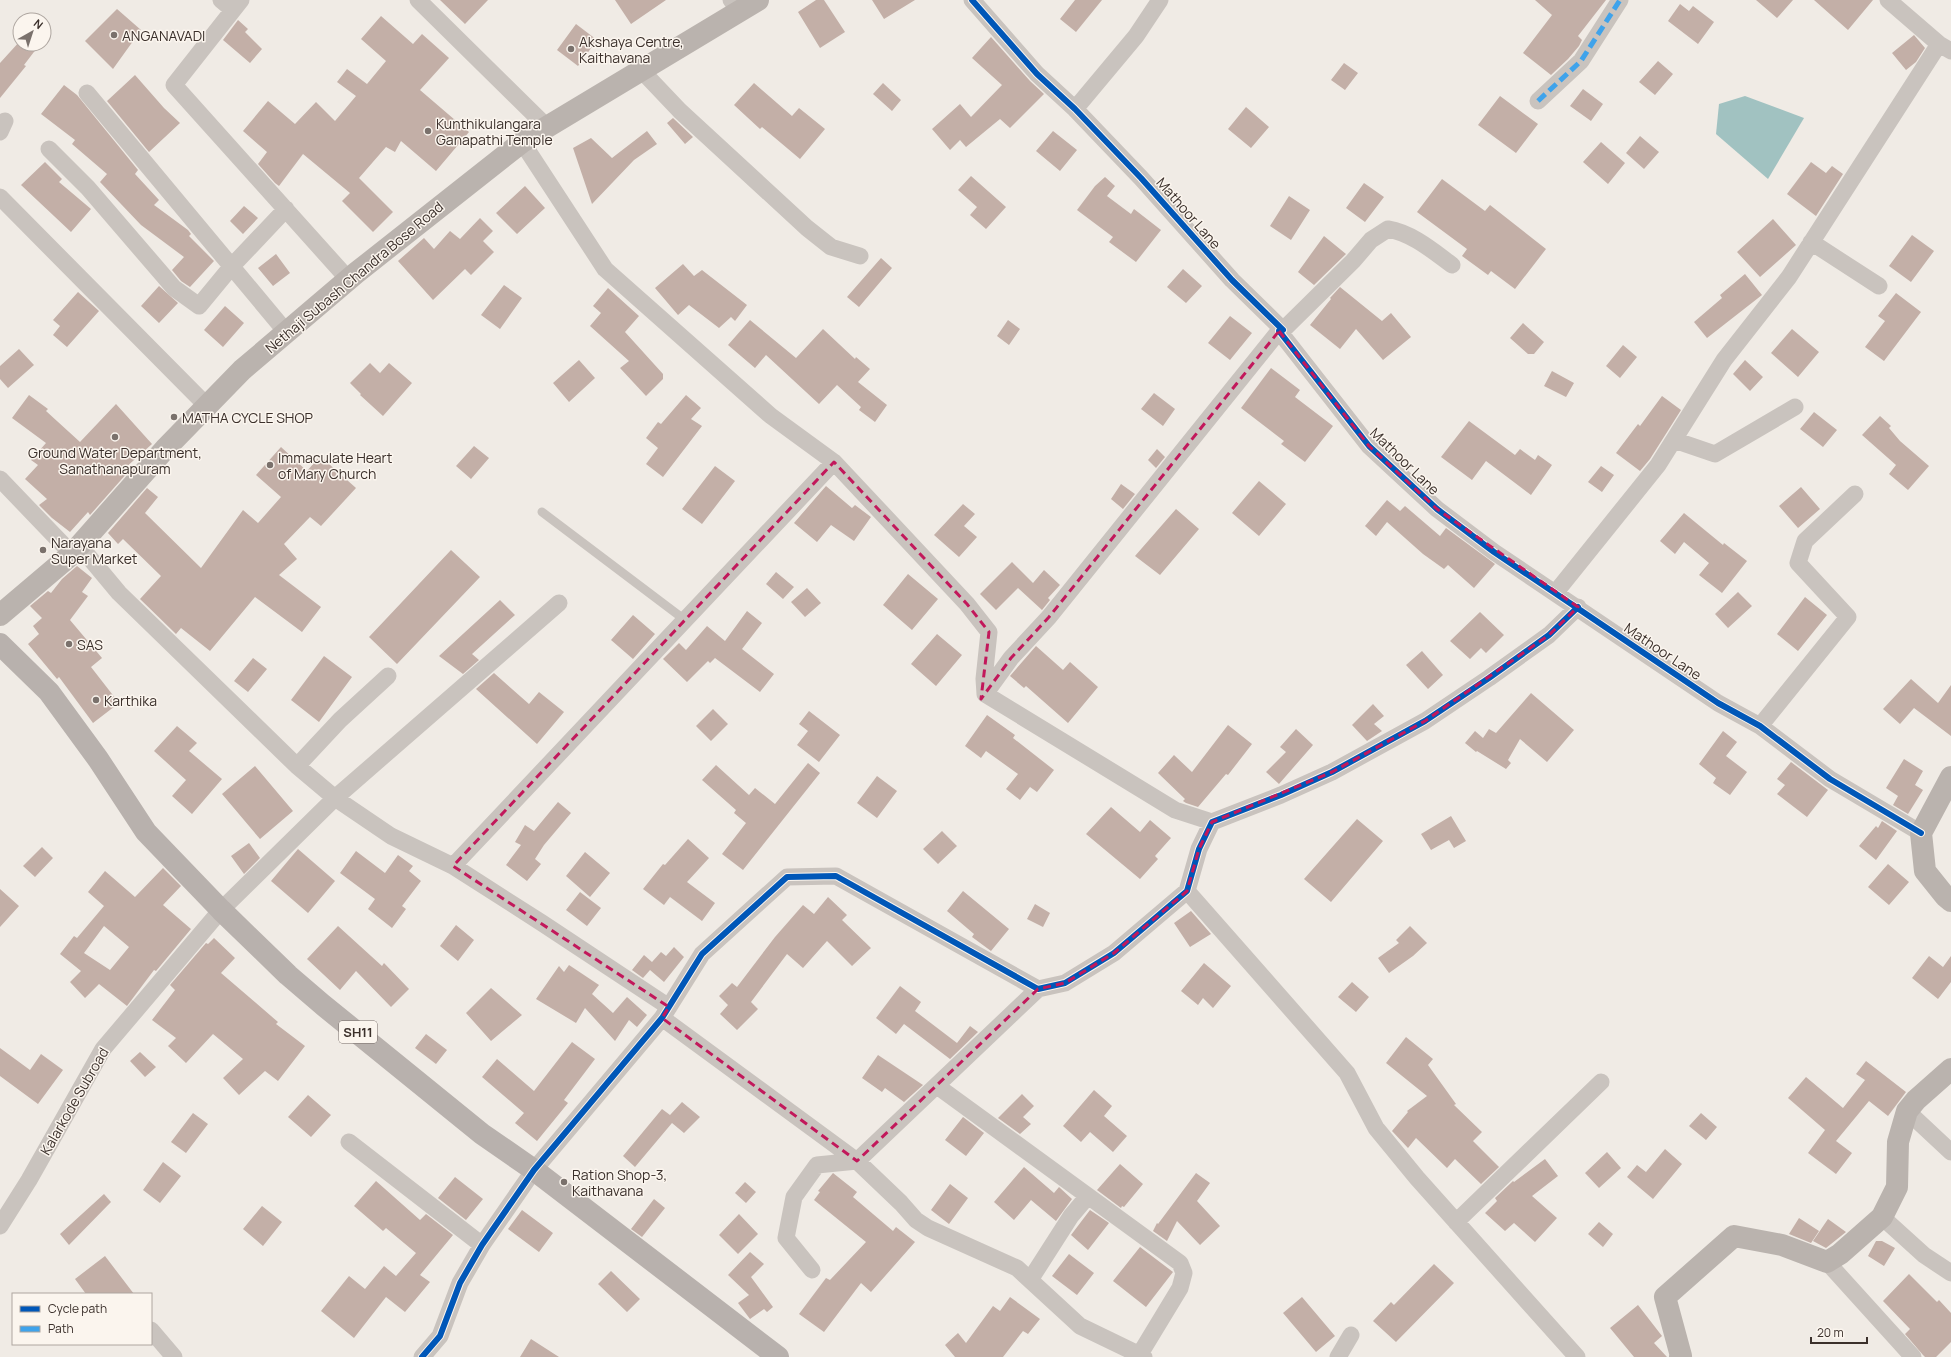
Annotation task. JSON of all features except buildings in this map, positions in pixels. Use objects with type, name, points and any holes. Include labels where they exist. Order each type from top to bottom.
[{"type":"main road","name":"Nethaji Subash Chandra Bose Road","points":[[0,615],[76,549],[206,405],[242,370],[349,280],[522,142],[642,71],[743,3]]},
{"type":"main road","name":"SH11","points":[[0,644],[49,692],[98,759],[146,832],[221,910],[288,975],[482,1134],[534,1170],[778,1357]]},
{"type":"main road","points":[[1951,777],[1921,832],[1925,871],[1941,892],[1951,900]]},
{"type":"main road","points":[[1680,1357],[1681,1356],[1665,1298],[1734,1236],[1782,1245],[1827,1262],[1840,1254],[1882,1217],[1897,1187],[1898,1142],[1907,1111],[1916,1100],[1951,1069]]},
{"type":"street","points":[[418,0],[547,126]]},
{"type":"street","name":"Mathoor Lane","points":[[972,0],[1037,74],[1075,109],[1141,178],[1232,280],[1281,330],[1369,446],[1437,508],[1494,552],[1556,592],[1718,703],[1760,726],[1830,778],[1921,832]]},
{"type":"street","points":[[1075,109],[1136,36],[1160,0]]},
{"type":"street","points":[[1538,101],[1581,60],[1620,0]]},
{"type":"street","points":[[1556,592],[1658,465],[1724,360],[1789,277],[1811,242],[1945,48],[1888,0]]},
{"type":"street","points":[[232,3],[174,85],[349,280]]},
{"type":"street","points":[[642,71],[680,111],[714,140],[807,228],[831,247],[860,256]]},
{"type":"street","points":[[87,93],[287,333]]},
{"type":"street","points":[[522,142],[605,269],[771,416],[834,462],[967,604],[989,632],[984,680],[985,694]]},
{"type":"street","points":[[49,149],[88,188],[174,288],[199,306],[232,266],[286,210]]},
{"type":"street","points":[[0,196],[206,405]]},
{"type":"street","points":[[985,694],[1011,658],[1049,617],[1281,330],[1353,260],[1371,240],[1388,229],[1397,231],[1420,242],[1452,265]]},
{"type":"street","points":[[1811,242],[1879,286]]},
{"type":"street","points":[[1674,440],[1715,454],[1795,407]]},
{"type":"street","points":[[452,866],[834,462]]},
{"type":"street","points":[[0,479],[76,549],[119,593],[297,766],[335,798],[391,836],[452,866],[542,923],[666,1013],[857,1161],[901,1203],[916,1220],[928,1228],[1017,1268],[1080,1326],[1142,1355],[1180,1288],[1184,1273],[1180,1263],[937,1086]]},
{"type":"street","points":[[1760,726],[1848,617],[1798,563],[1805,541],[1855,494]]},
{"type":"street","name":"Kalarkode Subroad","points":[[0,1226],[29,1180],[103,1049],[221,910],[335,798],[559,603]]},
{"type":"street","points":[[985,694],[1175,810],[1212,822],[1332,772],[1425,721],[1549,635],[1578,607]]},
{"type":"street","points":[[297,766],[340,720],[388,676]]},
{"type":"street","points":[[812,1270],[786,1238],[794,1197],[817,1165],[857,1161],[1038,989],[1065,983],[1114,953],[1187,891],[1199,849],[1212,822]]},
{"type":"street","points":[[422,1357],[440,1336],[460,1283],[482,1245],[534,1170],[666,1013],[702,954],[788,876],[836,876],[1038,989]]},
{"type":"street","points":[[1187,891],[1347,1073],[1376,1128],[1456,1222],[1577,1357]]},
{"type":"street","points":[[1456,1222],[1601,1082]]},
{"type":"street","points":[[1907,1111],[1951,1152]]},
{"type":"street","points":[[349,1142],[482,1245]]},
{"type":"street","points":[[1030,1280],[1071,1216],[1088,1196]]},
{"type":"street","points":[[1882,1217],[1924,1256],[1951,1273]]},
{"type":"street","points":[[1827,1262],[1913,1357]]},
{"type":"street","points":[[152,1331],[174,1357]]},
{"type":"street","points":[[1338,1357],[1351,1335]]},
{"type":"lane","points":[[542,512],[686,620]]},
{"type":"highlighted area","points":[[1279,331],[1369,446],[1437,509],[1578,607],[1549,635],[1425,721],[1332,772],[1212,822],[1199,849],[1187,891],[1114,953],[1065,983],[1038,989],[857,1161],[662,1018],[669,1007],[453,866],[834,462],[967,604],[989,632],[981,699],[1011,658],[1049,617]]},
{"type":"water","points":[[1745,96],[1804,118],[1768,179],[1716,134],[1719,104]]},
{"type":"marked path","points":[[1538,101],[1581,61],[1620,0]]},
{"type":"cycle path","points":[[972,0],[1037,74],[1075,109],[1141,178],[1232,280],[1283,330],[1279,331],[1369,446],[1437,509],[1494,552],[1718,703],[1760,726],[1830,779],[1921,833]]},
{"type":"cycle path","points":[[422,1357],[440,1336],[460,1283],[482,1245],[534,1170],[662,1018],[702,954],[787,877],[836,876],[1038,989],[1065,983],[1114,953],[1187,891],[1199,849],[1212,822],[1281,795],[1332,772],[1425,721],[1549,635],[1578,607]]},
{"type":"place","name":"ANGANAVADI","points":[[114,35]]},
{"type":"place","name":"Akshaya Centre, Kaithavana","points":[[571,49]]},
{"type":"place","name":"Kunthikulangara Ganapathi Temple","points":[[428,131]]},
{"type":"place","name":"MATHA CYCLE SHOP","points":[[174,417]]},
{"type":"place","name":"Ground Water Department, Sanathanapuram","points":[[115,437]]},
{"type":"place","name":"Immaculate Heart of Mary Church","points":[[270,465]]},
{"type":"place","name":"Narayana Super Market","points":[[43,550]]},
{"type":"place","name":"SAS","points":[[69,644]]},
{"type":"place","name":"Karthika","points":[[96,700]]},
{"type":"place","name":"Ration Shop-3, Kaithavana","points":[[564,1182]]}]
